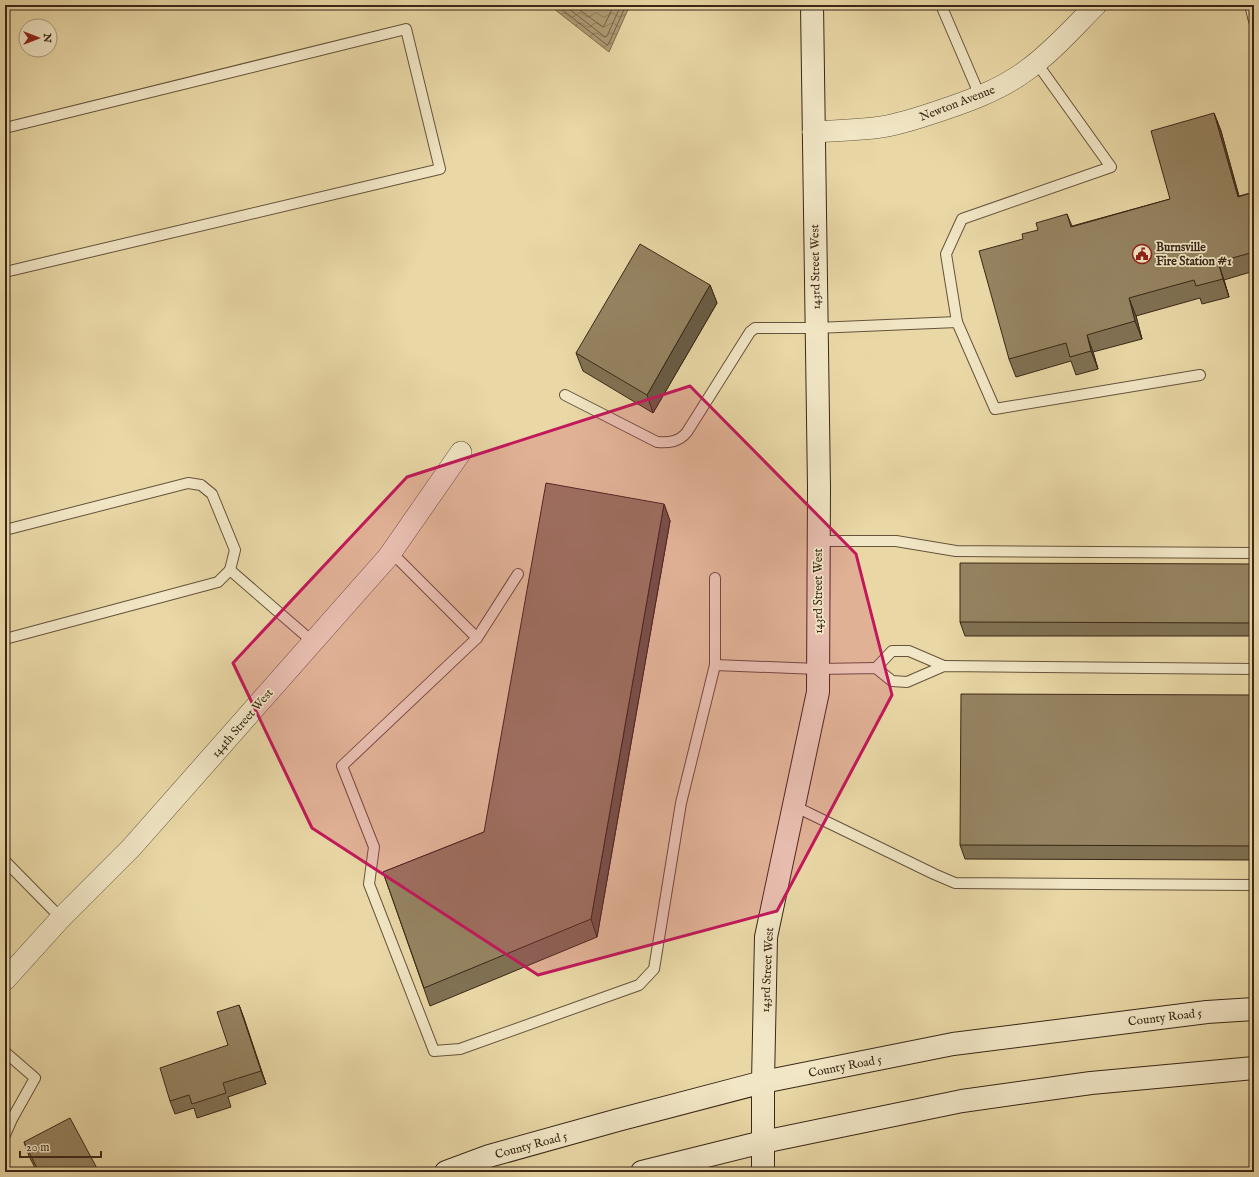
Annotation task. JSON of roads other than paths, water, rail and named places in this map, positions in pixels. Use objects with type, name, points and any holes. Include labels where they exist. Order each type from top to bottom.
[{"type":"main road","name":"143rd Street West","points":[[763,1172],[766,937],[818,692],[819,487],[812,5]]},
{"type":"main road","name":"County Road 5","points":[[446,1172],[489,1156],[763,1082],[953,1044],[1207,1012],[1254,1009]]},
{"type":"main road","points":[[642,1172],[763,1142],[962,1101],[1092,1083],[1254,1068]]},
{"type":"street","name":"Newton Avenue","points":[[813,132],[875,128],[909,121],[980,96],[1003,85],[1028,70],[1058,44],[1096,5]]},
{"type":"street","name":"144th Street West","points":[[5,980],[61,918],[132,848],[392,553],[461,452]]},
{"type":"lane","points":[[941,5],[980,96]]},
{"type":"lane","points":[[1250,5],[1254,21]]},
{"type":"lane","points":[[5,128],[406,29],[440,169],[5,272]]},
{"type":"lane","points":[[1036,62],[1111,167],[962,218],[946,254],[957,322],[995,409],[1200,375]]},
{"type":"lane","points":[[565,395],[657,442],[674,442],[682,439],[687,432],[750,332],[755,328],[816,328],[957,322]]},
{"type":"lane","points":[[5,530],[188,483],[201,485],[212,494],[235,550],[230,570],[218,582],[5,639]]},
{"type":"lane","points":[[818,541],[896,541],[956,551],[1254,553]]},
{"type":"lane","points":[[392,553],[477,638]]},
{"type":"lane","points":[[230,570],[313,642]]},
{"type":"lane","points":[[518,574],[477,638],[342,766],[374,847],[369,884],[434,1051],[460,1049],[639,985],[654,969],[681,804],[715,665],[715,578]]},
{"type":"lane","points":[[876,668],[892,651],[909,651],[944,666],[1254,669]]},
{"type":"lane","points":[[715,665],[818,669],[876,668],[892,681],[907,682],[944,666]]},
{"type":"lane","points":[[794,806],[927,871],[955,883],[1254,885]]},
{"type":"lane","points":[[5,862],[61,918]]},
{"type":"lane","points":[[5,1052],[35,1078],[12,1119],[5,1135]]},
{"type":"water","points":[[549,5],[630,5],[609,52]]},
{"type":"place","name":"Burnsville Fire Station #1","points":[[1142,254]]}]
